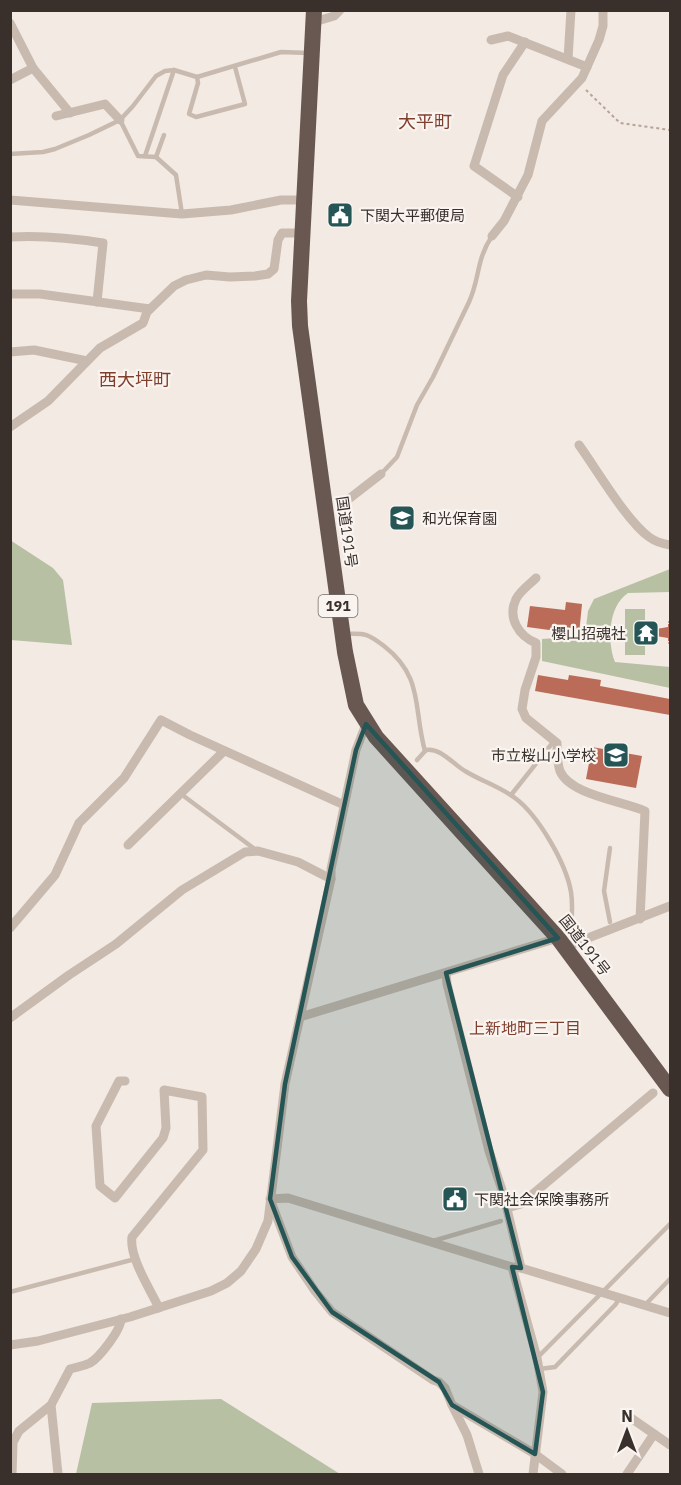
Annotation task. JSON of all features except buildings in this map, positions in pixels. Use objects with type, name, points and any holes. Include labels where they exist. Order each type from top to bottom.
[{"type":"highway","name":"国道191号","points":[[314,16],[299,301],[300,326],[342,634],[356,705],[376,737],[565,938],[670,1089]]},
{"type":"street","points":[[314,16],[334,16],[340,10]]},
{"type":"street","points":[[568,59],[571,10]]},
{"type":"street","points":[[492,236],[518,198],[528,175],[542,122],[579,83],[587,67],[603,26],[603,10]]},
{"type":"street","points":[[10,23],[33,68],[70,113]]},
{"type":"street","points":[[491,40],[508,36],[587,67]]},
{"type":"street","points":[[518,198],[474,166],[503,75],[525,42]]},
{"type":"street","points":[[10,80],[33,68]]},
{"type":"street","points":[[56,116],[105,104],[120,120]]},
{"type":"street","points":[[10,200],[182,214],[231,210],[281,200],[304,200]]},
{"type":"street","points":[[10,427],[48,401],[100,348],[143,323],[150,309],[174,286],[206,275],[230,278],[268,274],[274,269],[278,240],[282,233],[303,233]]},
{"type":"street","points":[[10,237],[44,236],[103,243],[97,302]]},
{"type":"street","points":[[10,294],[40,294],[150,309]]},
{"type":"street","points":[[10,352],[34,350],[87,361]]},
{"type":"street","points":[[579,445],[642,530],[654,540],[670,545]]},
{"type":"street","points":[[341,505],[381,474]]},
{"type":"street","points":[[536,578],[517,597],[513,619],[518,630],[536,643],[536,657],[522,706],[526,718],[557,743],[559,768],[566,779],[595,796],[645,811],[640,919]]},
{"type":"street","points":[[10,928],[55,875],[79,823],[124,778],[161,720],[344,805]]},
{"type":"street","points":[[10,1345],[38,1341],[121,1319],[211,1291],[237,1276],[261,1240],[268,1221],[285,1084],[331,879],[331,869],[356,750],[366,724]]},
{"type":"street","points":[[128,845],[225,751]]},
{"type":"street","points":[[10,1018],[69,975],[117,944],[182,890],[245,852],[258,851],[298,862],[331,879]]},
{"type":"street","points":[[300,1017],[565,938],[640,919],[670,906]]},
{"type":"street","points":[[446,973],[489,1151],[507,1208],[543,1392],[533,1474]]},
{"type":"street","points":[[125,1081],[119,1081],[96,1126],[100,1186],[115,1197],[163,1138],[166,1128],[164,1090],[202,1097],[203,1150],[132,1237],[131,1245],[135,1259],[159,1308]]},
{"type":"street","points":[[507,1208],[521,1204],[653,1093]]},
{"type":"street","points":[[270,1199],[288,1198],[670,1313]]},
{"type":"street","points":[[270,1199],[292,1257],[315,1292],[332,1312],[445,1388],[467,1436],[479,1474]]},
{"type":"street","points":[[12,1474],[13,1442],[19,1431],[51,1405],[70,1369],[91,1363],[121,1326],[121,1319]]},
{"type":"street","points":[[51,1405],[58,1474]]},
{"type":"street","points":[[452,1405],[535,1454],[562,1474]]},
{"type":"street","points":[[631,1418],[670,1445]]},
{"type":"street","points":[[627,1474],[654,1434]]},
{"type":"lane","points":[[10,154],[55,149],[120,120],[156,76],[165,70],[174,70],[197,77],[281,52],[313,53]]},
{"type":"lane","points":[[197,77],[198,83],[189,114],[196,117],[245,104],[235,67]]},
{"type":"lane","points":[[145,156],[174,70]]},
{"type":"lane","points":[[120,120],[138,156],[156,157],[176,176],[182,214]]},
{"type":"lane","points":[[156,157],[164,135]]},
{"type":"lane","points":[[381,474],[397,457],[417,405],[433,377],[474,290],[483,249],[492,236]]},
{"type":"lane","points":[[342,634],[370,635],[403,665],[414,684],[420,733],[425,751]]},
{"type":"lane","points":[[511,795],[554,741]]},
{"type":"lane","points":[[417,760],[425,751],[434,749],[466,772],[489,782],[520,802],[545,834],[567,877],[572,895],[565,938]]},
{"type":"lane","points":[[181,794],[258,851]]},
{"type":"lane","points":[[610,848],[604,891],[610,922]]},
{"type":"lane","points":[[431,1241],[501,1221]]},
{"type":"lane","points":[[537,1358],[670,1224]]},
{"type":"lane","points":[[10,1292],[135,1259]]},
{"type":"lane","points":[[645,1305],[670,1279]]},
{"type":"lane","points":[[539,1369],[555,1367],[620,1298]]},
{"type":"path","points":[[579,83],[620,123],[670,130]]},
{"type":"path","points":[[646,632],[656,632]]},
{"type":"highlighted area","points":[[366,724],[558,938],[446,973],[521,1268],[512,1267],[543,1392],[535,1454],[452,1405],[439,1382],[332,1312],[292,1257],[270,1199],[285,1084],[356,750]]},
{"type":"green space","points":[[10,540],[53,568],[63,580],[72,645],[11,640]]},
{"type":"green space","points":[[670,569],[670,592],[628,593],[621,599],[613,615],[610,635],[615,662],[670,667],[670,688],[542,661],[542,639],[585,636],[588,611],[594,599]]},
{"type":"green space","points":[[625,609],[645,609],[645,655],[625,655]]},
{"type":"green space","points":[[221,1399],[340,1474],[76,1474],[92,1403]]},
{"type":"place","name":"下関大平郵便局","points":[[340,215]]},
{"type":"place","name":"和光保育園","points":[[402,518]]},
{"type":"place","name":"櫻山招魂社","points":[[646,633]]},
{"type":"place","name":"市立桜山小学校","points":[[616,755]]},
{"type":"place","name":"下関社会保険事務所","points":[[455,1199]]},
{"type":"district","name":"大平町","points":[[425,121]]},
{"type":"district","name":"西大坪町","points":[[135,379]]},
{"type":"district","name":"上新地町三丁目","points":[[525,1028]]}]
